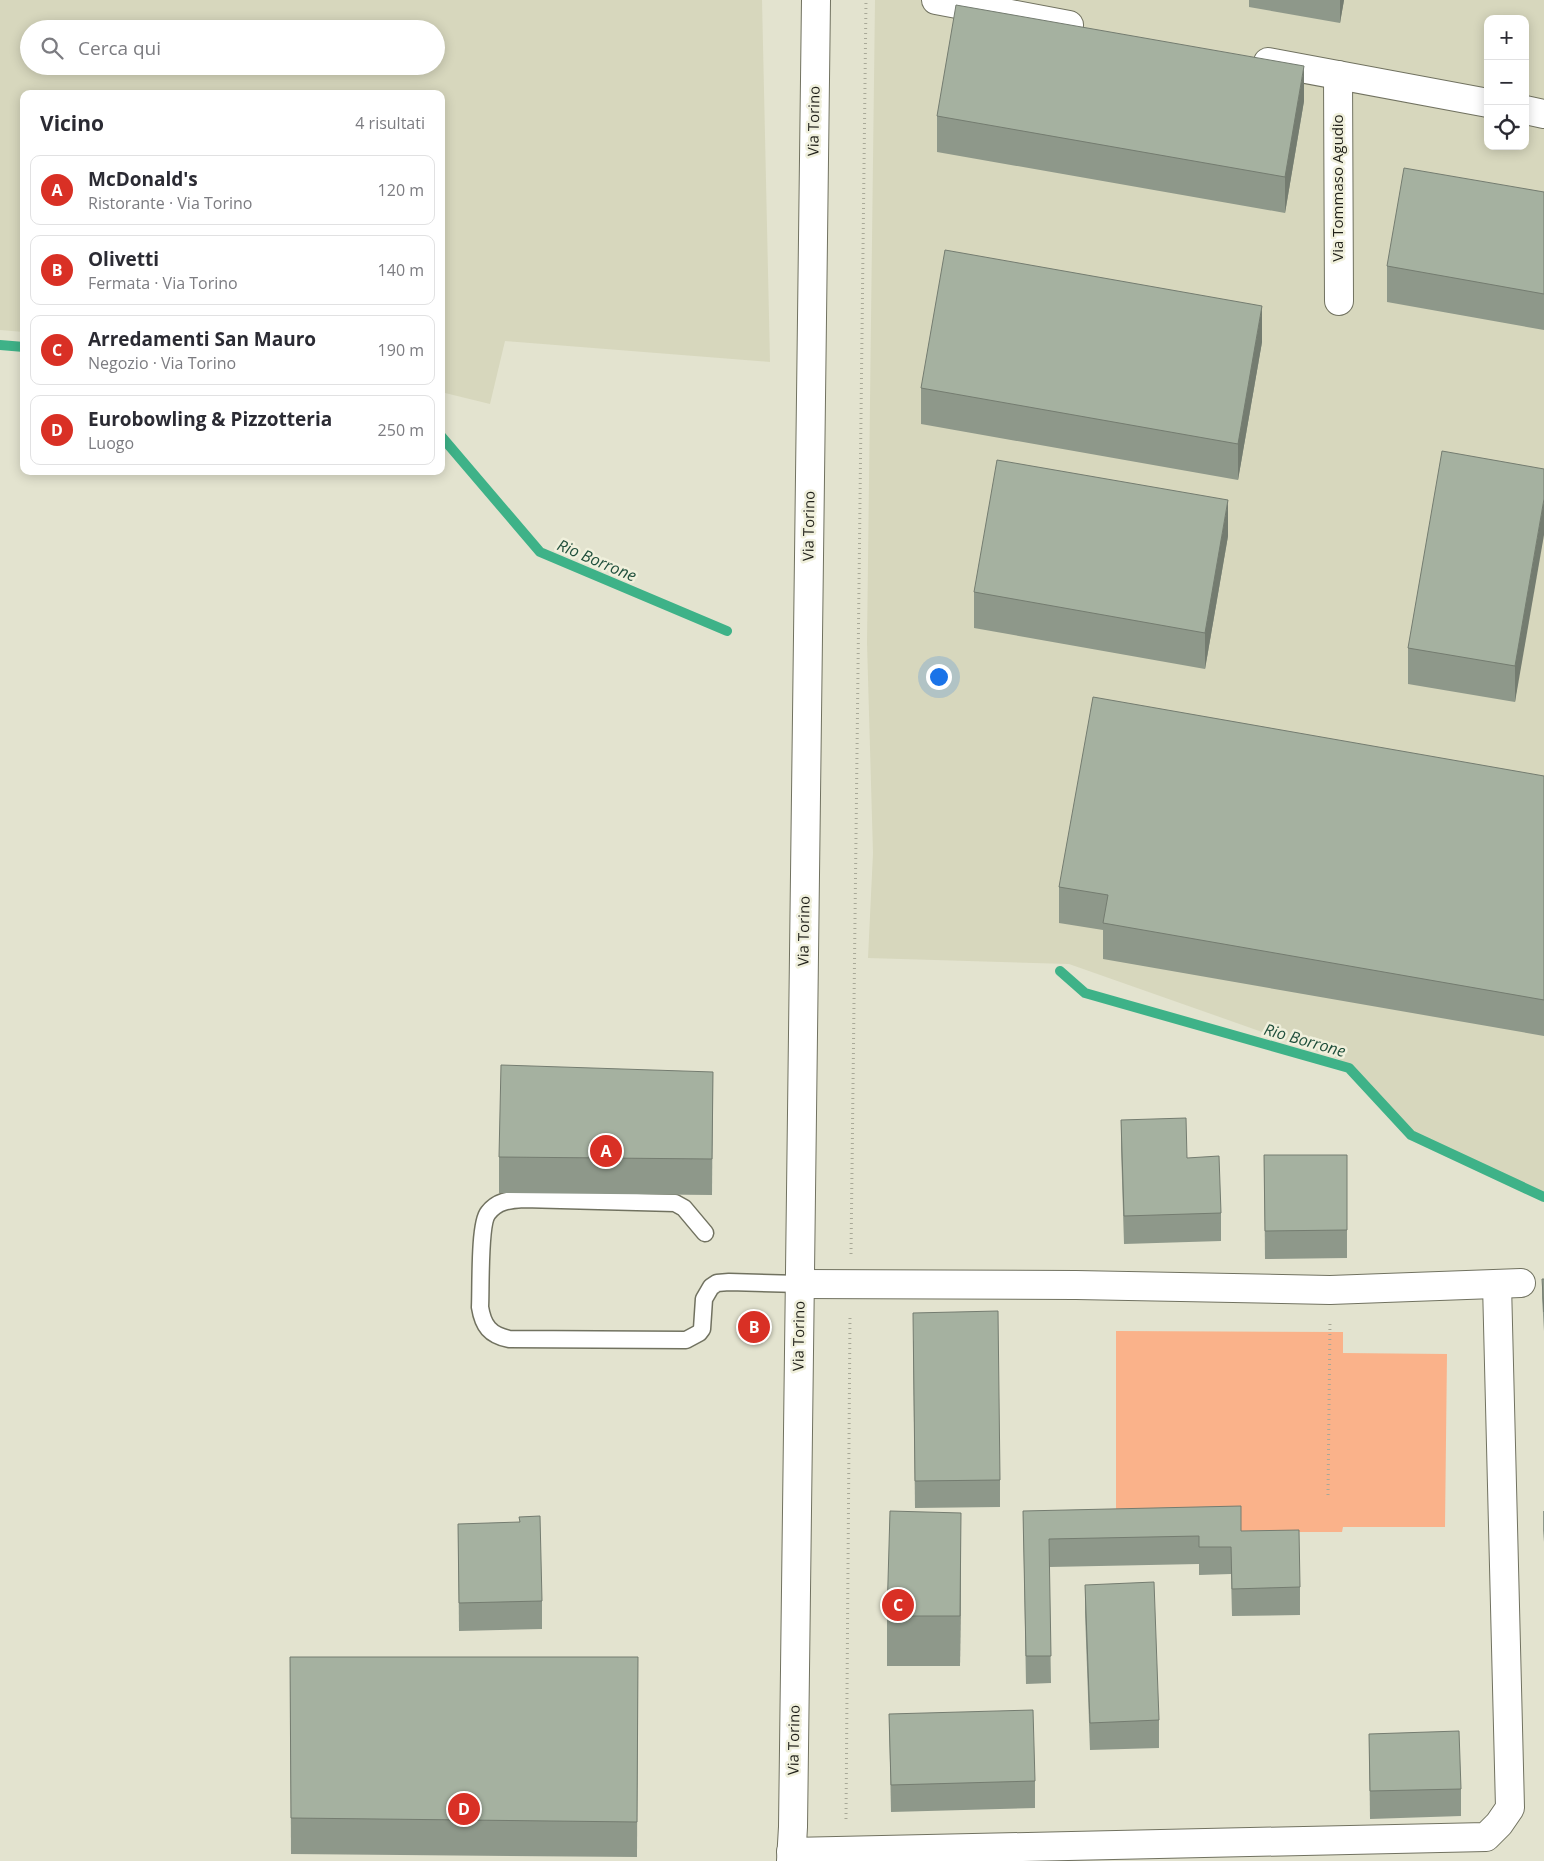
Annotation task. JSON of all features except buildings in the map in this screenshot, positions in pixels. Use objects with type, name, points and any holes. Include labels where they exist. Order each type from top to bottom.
[{"type":"street","name":"Via Torino","points":[[791,1856],[793,1827],[816,0]]},
{"type":"street","points":[[936,0],[1092,29]]},
{"type":"street","points":[[1240,57],[1484,102]]},
{"type":"street","name":"Via Tommaso Agudio","points":[[1338,75],[1339,301]]},
{"type":"street","points":[[1529,111],[1544,114]]},
{"type":"street","points":[[791,1856],[846,1851],[1486,1837],[1499,1824],[1510,1808],[1509,1284],[1330,1290],[1076,1285],[800,1284]]},
{"type":"lane","points":[[705,1233],[684,1208],[675,1203],[523,1199],[496,1204],[487,1214],[484,1224],[480,1307],[482,1319],[492,1333],[509,1338],[686,1340],[699,1333],[702,1329],[704,1299],[711,1287],[716,1283],[800,1284]]},
{"type":"path","points":[[846,1851],[850,1284],[866,0]]},
{"type":"path","points":[[1328,1495],[1330,1290]]},
{"type":"shaded area","points":[[0,0],[762,0],[770,362],[505,341],[490,404],[445,393],[445,90],[20,90],[20,332],[0,330]]},
{"type":"shaded area","points":[[875,0],[1544,0],[1544,1202],[1397,1125],[1339,1059],[1069,964],[868,958],[873,853],[867,643]]},
{"type":"shaded area","points":[[1116,1331],[1343,1332],[1343,1353],[1447,1354],[1445,1527],[1343,1527],[1342,1532],[1116,1532]]},
{"type":"waterway","name":"Rio Borrone","points":[[0,345],[20,347]]},
{"type":"waterway","name":"Rio Borrone","points":[[445,441],[540,552],[727,631]]},
{"type":"waterway","name":"Rio Borrone","points":[[1060,971],[1085,993],[1349,1068],[1411,1135],[1544,1197]]},
{"type":"place","name":"McDonald's","points":[[606,1151]]},
{"type":"place","name":"Olivetti","points":[[754,1327]]},
{"type":"place","name":"Arredamenti San Mauro","points":[[898,1605]]},
{"type":"place","name":"Eurobowling & Pizzotteria","points":[[464,1809]]}]
